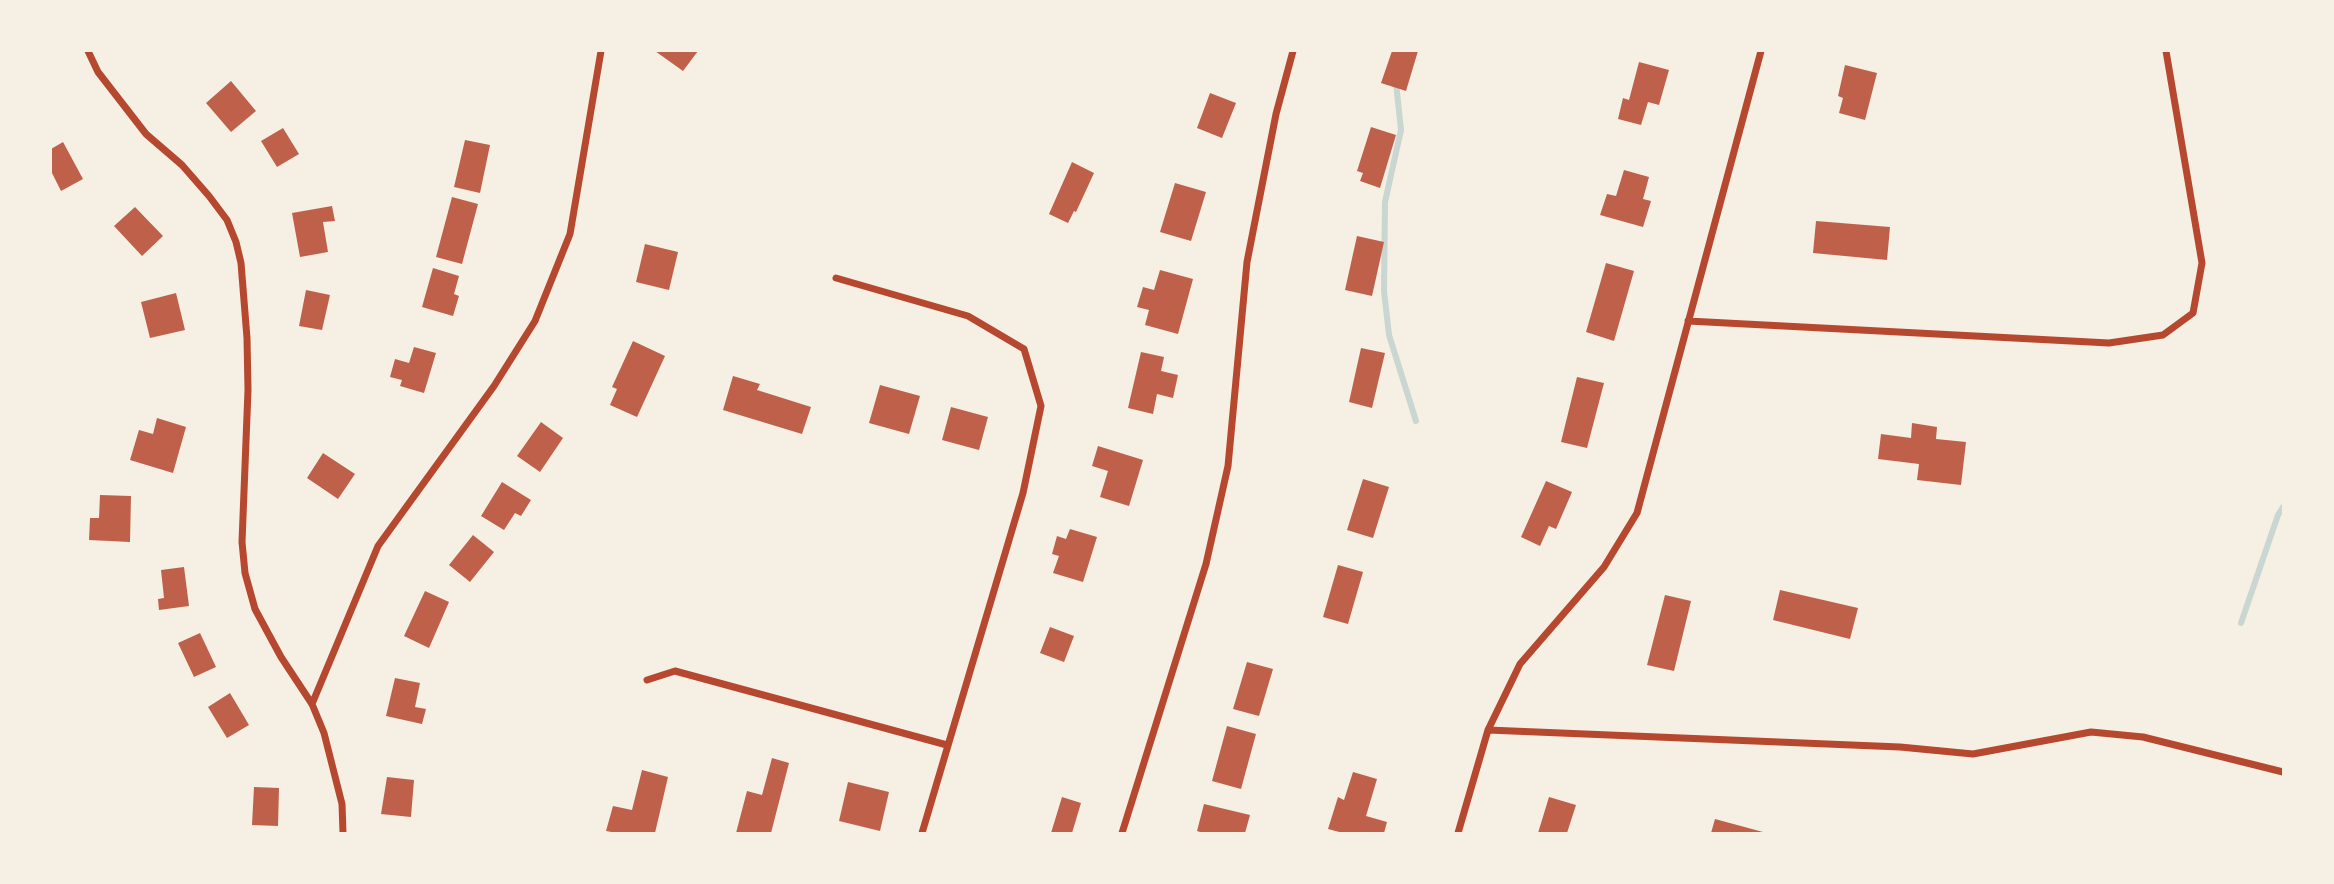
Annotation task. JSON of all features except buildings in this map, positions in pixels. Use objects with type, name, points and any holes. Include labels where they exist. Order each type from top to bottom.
[{"type":"street","points":[[88,51],[98,72],[146,134],[182,165],[209,196],[227,220],[236,242],[241,264],[247,351],[242,542],[245,573],[255,609],[281,657],[312,704],[324,733],[342,804],[342,833]]},
{"type":"street","points":[[312,704],[378,546],[494,386],[536,321],[570,234],[601,51]]},
{"type":"street","points":[[1122,833],[1206,564],[1225,478],[1247,262],[1276,114],[1293,51]]},
{"type":"street","points":[[1458,833],[1488,730],[1520,664],[1604,567],[1637,513],[1761,51]]},
{"type":"street","points":[[1688,321],[2109,343],[2163,335],[2193,313],[2202,263],[2166,51]]},
{"type":"street","points":[[836,278],[968,316],[1024,349],[1041,406],[1023,493],[922,833]]},
{"type":"street","points":[[648,680],[675,671],[947,745]]},
{"type":"street","points":[[1488,730],[1900,747],[1973,754],[2091,732],[2143,737],[2283,772]]},
{"type":"waterway","points":[[1396,83],[1401,130],[1385,202],[1384,291],[1389,335],[1416,421]]},
{"type":"waterway","points":[[2241,623],[2283,507]]}]
